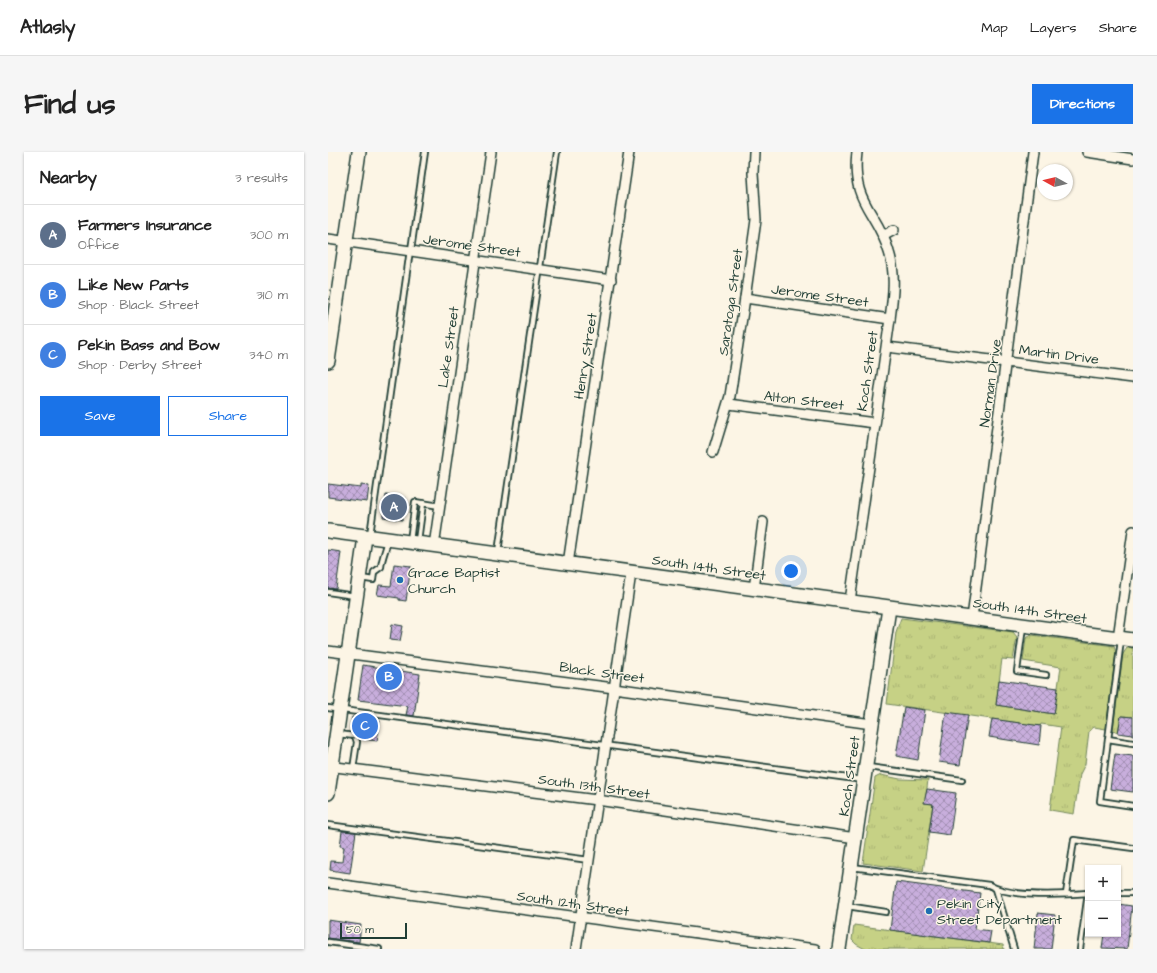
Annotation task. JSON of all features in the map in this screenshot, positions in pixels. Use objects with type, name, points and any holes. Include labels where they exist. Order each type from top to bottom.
[{"type":"main road","points":[[328,361],[359,152]]},
{"type":"main road","name":"South 14th Street","points":[[328,531],[1124,639]]},
{"type":"main road","points":[[328,793],[330,766],[337,734],[334,709],[348,654],[359,578],[367,537]]},
{"type":"main road","name":"Koch Street","points":[[839,949],[889,608]]},
{"type":"street","name":"Lake Street","points":[[434,546],[491,152]]},
{"type":"street","name":"Henry Street","points":[[568,564],[629,152]]},
{"type":"street","name":"Saratoga Street","points":[[713,452],[729,404],[756,220],[753,173],[754,152]]},
{"type":"street","name":"Koch Street","points":[[850,602],[890,319],[894,280],[893,266],[883,236],[858,190],[855,170],[857,152]]},
{"type":"street","name":"Norman Drive","points":[[972,618],[1007,362],[1033,152]]},
{"type":"street","points":[[1087,152],[1133,159]]},
{"type":"street","points":[[883,236],[894,230]]},
{"type":"street","name":"Jerome Street","points":[[328,239],[611,280]]},
{"type":"street","name":"Jerome Street","points":[[745,298],[890,319]]},
{"type":"street","name":"Martin Drive","points":[[886,346],[1133,378]]},
{"type":"street","name":"Alton Street","points":[[729,404],[875,423]]},
{"type":"street","points":[[754,589],[763,522]]},
{"type":"street","points":[[1124,639],[1133,531]]},
{"type":"street","points":[[576,949],[631,573]]},
{"type":"street","name":"Black Street","points":[[328,651],[614,688],[872,724]]},
{"type":"street","name":"South 13th Street","points":[[330,766],[597,800],[856,838]]},
{"type":"street","name":"South 12th Street","points":[[328,883],[815,949]]},
{"type":"lane","points":[[367,537],[425,152]]},
{"type":"lane","points":[[497,554],[557,152]]},
{"type":"lane","points":[[414,543],[415,502],[440,506]]},
{"type":"lane","points":[[414,543],[423,503]]},
{"type":"lane","points":[[359,578],[373,580],[374,572],[381,567],[382,556],[386,551],[388,539]]},
{"type":"lane","points":[[328,592],[357,596]]},
{"type":"lane","points":[[1023,625],[1017,671],[1046,675]]},
{"type":"lane","points":[[1124,639],[1100,801],[1133,806]]},
{"type":"lane","points":[[334,709],[864,780]]},
{"type":"lane","points":[[337,734],[355,736],[357,742],[353,769]]},
{"type":"lane","points":[[1108,739],[1133,743]]},
{"type":"lane","points":[[866,767],[962,780]]},
{"type":"lane","points":[[328,825],[589,860]]},
{"type":"lane","points":[[1066,894],[1074,840],[1133,848]]},
{"type":"lane","points":[[852,867],[989,885],[996,889],[1026,893],[1085,893]]},
{"type":"lane","points":[[996,889],[1014,949]]},
{"type":"lane","points":[[1121,892],[1133,893]]},
{"type":"lane","points":[[1080,949],[1087,901]]},
{"type":"lane","points":[[846,906],[886,912]]},
{"type":"lane","points":[[328,942],[380,949]]},
{"type":"green space","points":[[901,618],[1013,632],[1017,637],[1013,660],[1002,659],[996,705],[1054,714],[1061,667],[1023,661],[1026,638],[1032,635],[1114,646],[1116,653],[1106,729],[1094,727],[1089,731],[1085,764],[1080,774],[1074,814],[1050,810],[1061,727],[1041,724],[1040,726],[887,704],[896,632]]},
{"type":"green space","points":[[1127,648],[1133,648],[1133,717],[1121,716],[1118,732],[1113,730],[1123,654]]},
{"type":"green space","points":[[881,775],[900,779],[928,780],[925,803],[933,804],[923,871],[863,863],[875,778]]},
{"type":"green space","points":[[854,925],[1003,945],[1004,949],[865,949],[852,940]]},
{"type":"building","points":[[328,484],[361,488],[361,485],[369,486],[367,502],[328,497]]},
{"type":"building","points":[[386,495],[405,498],[402,520],[383,517]]},
{"type":"building","points":[[328,550],[341,552],[336,589],[328,588]]},
{"type":"building","points":[[394,564],[411,566],[406,601],[399,600],[399,598],[377,595],[379,585],[391,586]]},
{"type":"building","points":[[392,624],[403,626],[400,641],[390,640]]},
{"type":"building","points":[[363,665],[420,674],[414,716],[406,715],[408,706],[358,700]]},
{"type":"building","points":[[999,680],[1058,688],[1054,714],[996,705]]},
{"type":"building","points":[[904,707],[925,710],[918,760],[896,756]]},
{"type":"building","points":[[946,712],[968,715],[960,765],[939,762]]},
{"type":"building","points":[[1121,716],[1133,717],[1133,735],[1118,733]]},
{"type":"building","points":[[352,717],[380,721],[377,741],[362,739],[363,733],[351,730]]},
{"type":"building","points":[[992,719],[1041,726],[1039,745],[989,737]]},
{"type":"building","points":[[1115,754],[1133,756],[1133,792],[1110,789]]},
{"type":"building","points":[[927,789],[956,793],[950,835],[929,832],[933,804],[924,803]]},
{"type":"building","points":[[342,831],[356,832],[350,873],[330,870],[331,861],[342,862],[344,847],[340,846]]},
{"type":"building","points":[[896,882],[980,893],[975,929],[991,931],[989,943],[890,930]]},
{"type":"building","points":[[1121,904],[1132,906],[1127,949],[1102,948],[1104,937],[1121,937]]},
{"type":"building","points":[[1038,913],[1055,915],[1051,949],[1034,949]]},
{"type":"building","points":[[328,920],[361,925],[359,942],[328,938]]},
{"type":"place","name":"Farmers Insurance","points":[[394,507]]},
{"type":"place","name":"Grace Baptist Church","points":[[400,580]]},
{"type":"place","name":"Like New Parts","points":[[389,677]]},
{"type":"place","name":"Pekin Bass and Bow","points":[[365,726]]},
{"type":"place","name":"Pekin City Street Department","points":[[929,911]]}]
